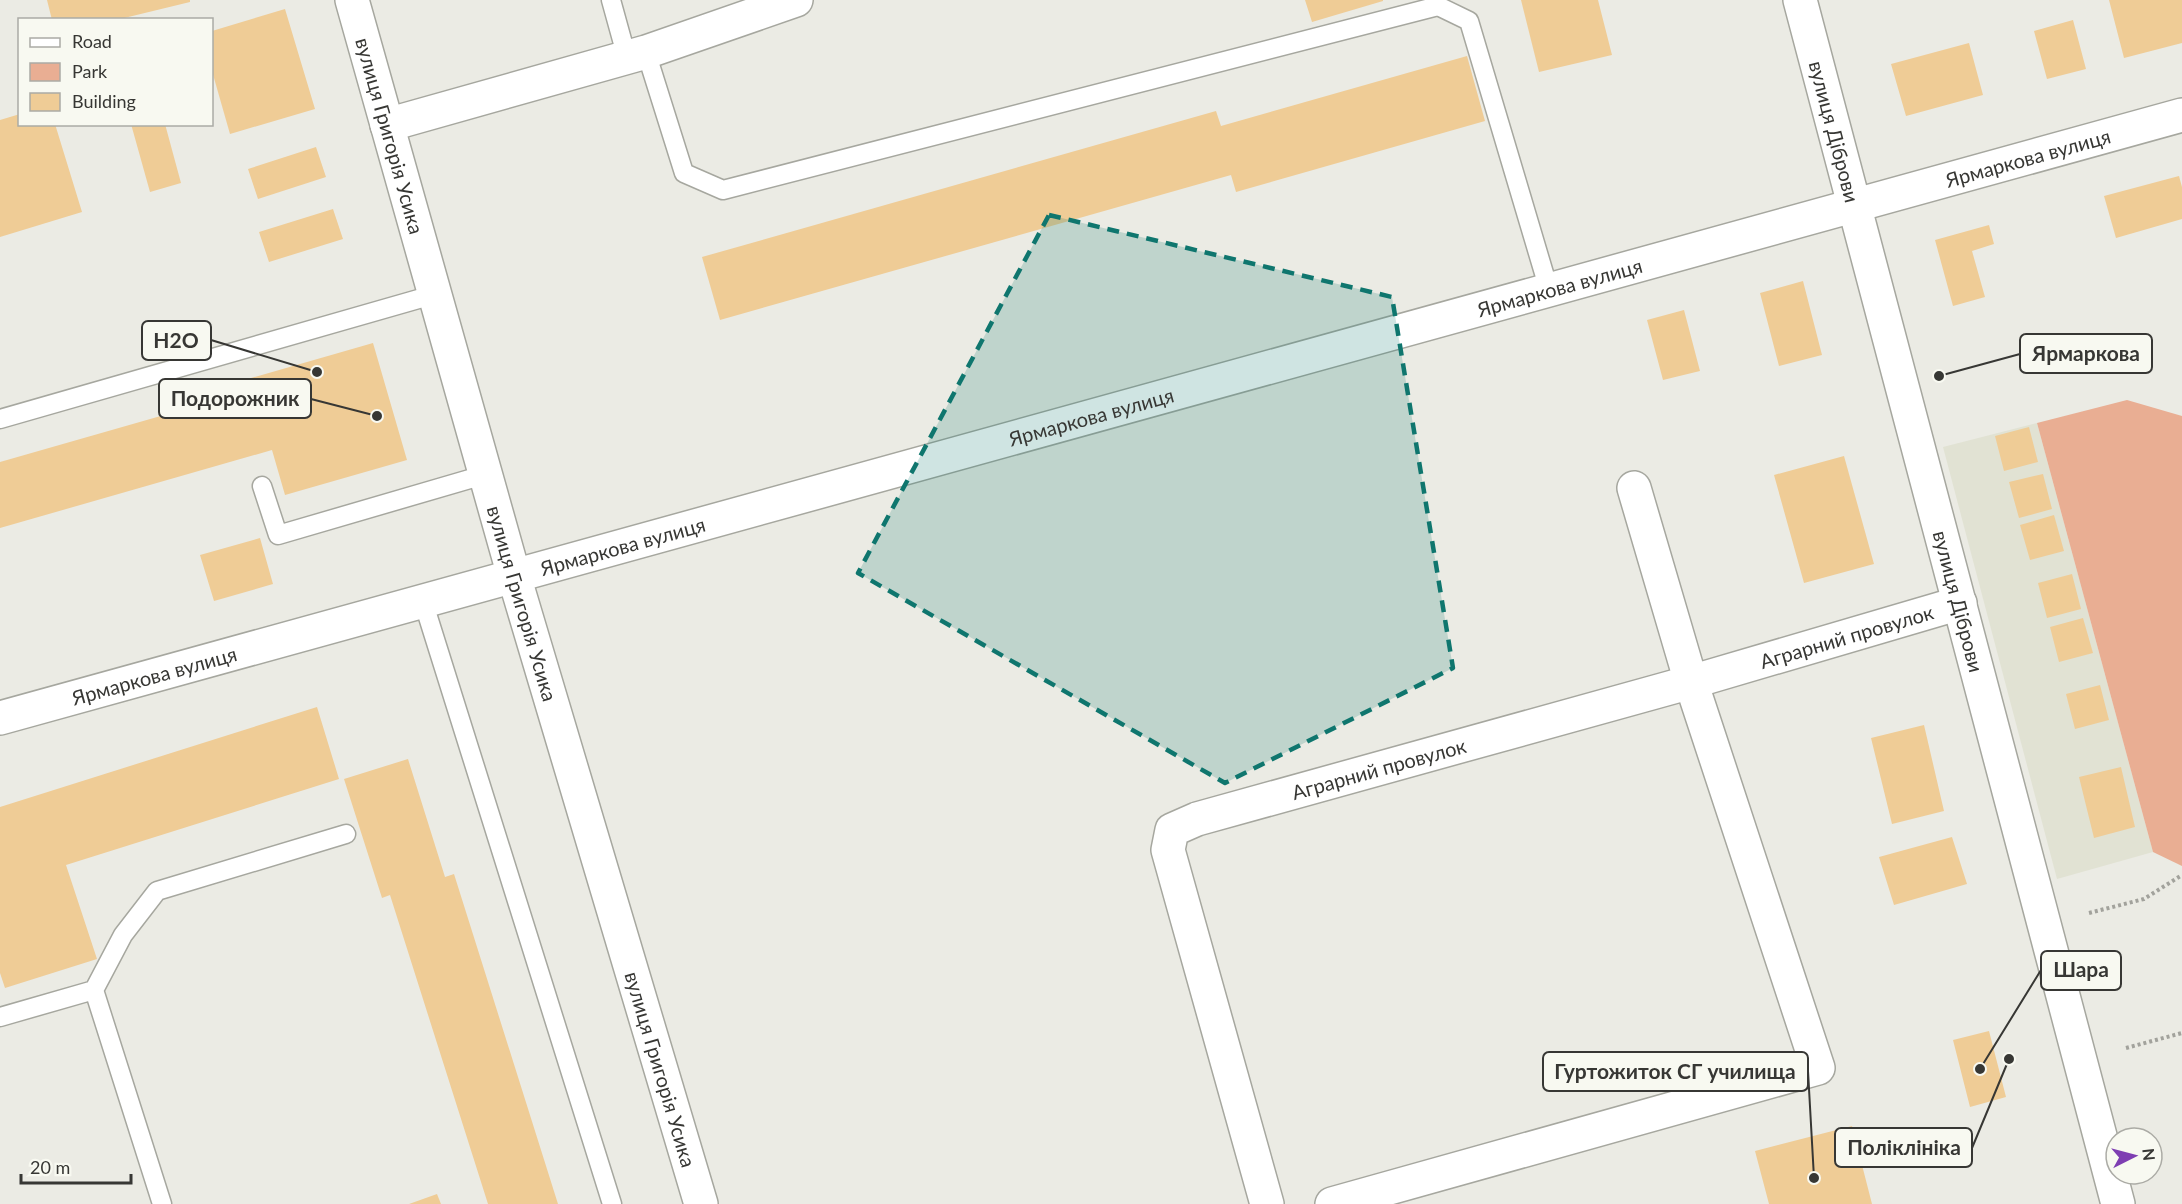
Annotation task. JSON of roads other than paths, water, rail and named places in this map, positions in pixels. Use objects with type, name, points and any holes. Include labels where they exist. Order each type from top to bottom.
[{"type":"street","name":"вулиця Григорія Усика","points":[[352,0],[514,576],[701,1204]]},
{"type":"street","points":[[387,125],[636,55],[796,0]]},
{"type":"street","name":"вулиця Діброви","points":[[1800,0],[2118,1204]]},
{"type":"street","name":"Ярмаркова вулиця","points":[[0,718],[2182,115]]},
{"type":"street","points":[[1332,1204],[1818,1068],[1691,682],[1634,488]]},
{"type":"street","name":"Аграрний провулок","points":[[1266,1204],[1167,850],[1172,830],[1197,819],[1691,682],[1960,603]]},
{"type":"lane","points":[[610,0],[636,55],[684,173],[723,190],[1438,6],[1469,21],[1550,290]]},
{"type":"lane","points":[[0,419],[436,294]]},
{"type":"lane","points":[[262,486],[278,535],[487,474]]},
{"type":"lane","points":[[423,601],[612,1204]]},
{"type":"lane","points":[[0,1017],[94,990],[123,936],[157,891],[346,834]]},
{"type":"lane","points":[[94,990],[162,1204]]},
{"type":"place","name":"H2O","points":[[317,372]]},
{"type":"place","name":"Ярмаркова","points":[[1939,376]]},
{"type":"place","name":"Подорожник","points":[[377,416]]},
{"type":"place","name":"Поліклініка","points":[[2009,1059]]},
{"type":"place","name":"Шара","points":[[1980,1069]]},
{"type":"place","name":"Гуртожиток СГ училища","points":[[1814,1178]]}]
